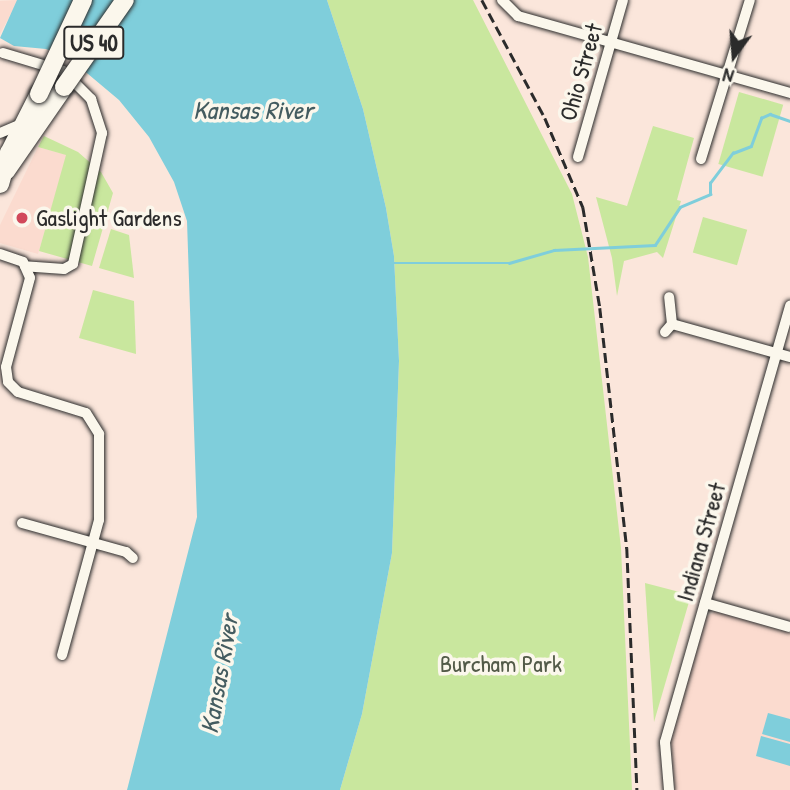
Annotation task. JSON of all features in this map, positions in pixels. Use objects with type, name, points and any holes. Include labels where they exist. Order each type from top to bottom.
[{"type":"highway","name":"US 40","points":[[3,178],[19,158],[46,98],[83,0]]},
{"type":"highway","name":"US 40","points":[[3,178],[9,153],[29,114],[46,98],[125,0]]},
{"type":"street","points":[[502,0],[518,16],[790,93]]},
{"type":"street","name":"Ohio Street","points":[[579,156],[623,0]]},
{"type":"street","points":[[701,159],[750,0]]},
{"type":"street","points":[[0,254],[26,266],[64,269],[73,264],[102,133],[81,86],[63,71],[3,53]]},
{"type":"street","points":[[0,133],[15,129],[29,114]]},
{"type":"street","points":[[26,266],[29,286],[6,367],[8,382],[18,392],[92,418],[99,434],[100,512],[62,655]]},
{"type":"street","points":[[669,297],[668,328],[790,357]]},
{"type":"street","name":"Indiana Street","points":[[669,790],[665,742],[790,306]]},
{"type":"street","points":[[22,523],[126,552],[133,558]]},
{"type":"street","points":[[705,603],[790,627]]},
{"type":"shaded area","points":[[0,1],[18,1],[0,34]]},
{"type":"shaded area","points":[[38,147],[67,155],[38,254],[0,243],[0,225]]},
{"type":"shaded area","points":[[716,611],[790,632],[790,790],[675,790],[671,739],[706,617]]},
{"type":"green space","name":"Burcham Park","points":[[327,0],[473,0],[572,194],[588,257],[621,548],[632,790],[340,790],[362,714],[392,553],[399,361],[394,256],[386,208],[363,109]]},
{"type":"green space","points":[[739,92],[783,105],[763,177],[718,164]]},
{"type":"green space","points":[[653,126],[694,138],[677,200],[681,201],[663,258],[657,252],[624,261],[617,296],[612,258],[596,197],[627,206]]},
{"type":"green space","points":[[44,136],[78,152],[101,172],[113,193],[92,266],[39,251],[66,155],[38,147]]},
{"type":"green space","points":[[703,217],[747,230],[737,265],[693,253]]},
{"type":"green space","points":[[111,229],[129,235],[134,278],[99,268]]},
{"type":"green space","points":[[93,290],[134,301],[136,354],[79,338]]},
{"type":"green space","points":[[645,583],[691,595],[654,722]]},
{"type":"water","name":"Kansas River","points":[[17,0],[327,0],[363,109],[386,208],[394,256],[399,361],[392,553],[362,714],[340,790],[127,790],[197,517],[187,221],[174,182],[149,137],[119,100],[69,58],[46,49],[14,46],[0,38]]},
{"type":"water","points":[[768,713],[790,719],[790,742],[762,734]]},
{"type":"water","points":[[761,736],[790,744],[790,766],[756,756]]},
{"type":"waterway","points":[[391,263],[509,263],[554,250],[655,245],[680,207],[710,194],[710,183],[733,153],[751,146],[761,118],[770,114],[790,121]]},
{"type":"railway","points":[[482,0],[545,118],[583,207],[600,308],[627,548],[637,790]]},
{"type":"place","name":"Gaslight Gardens","points":[[22,218]]}]
